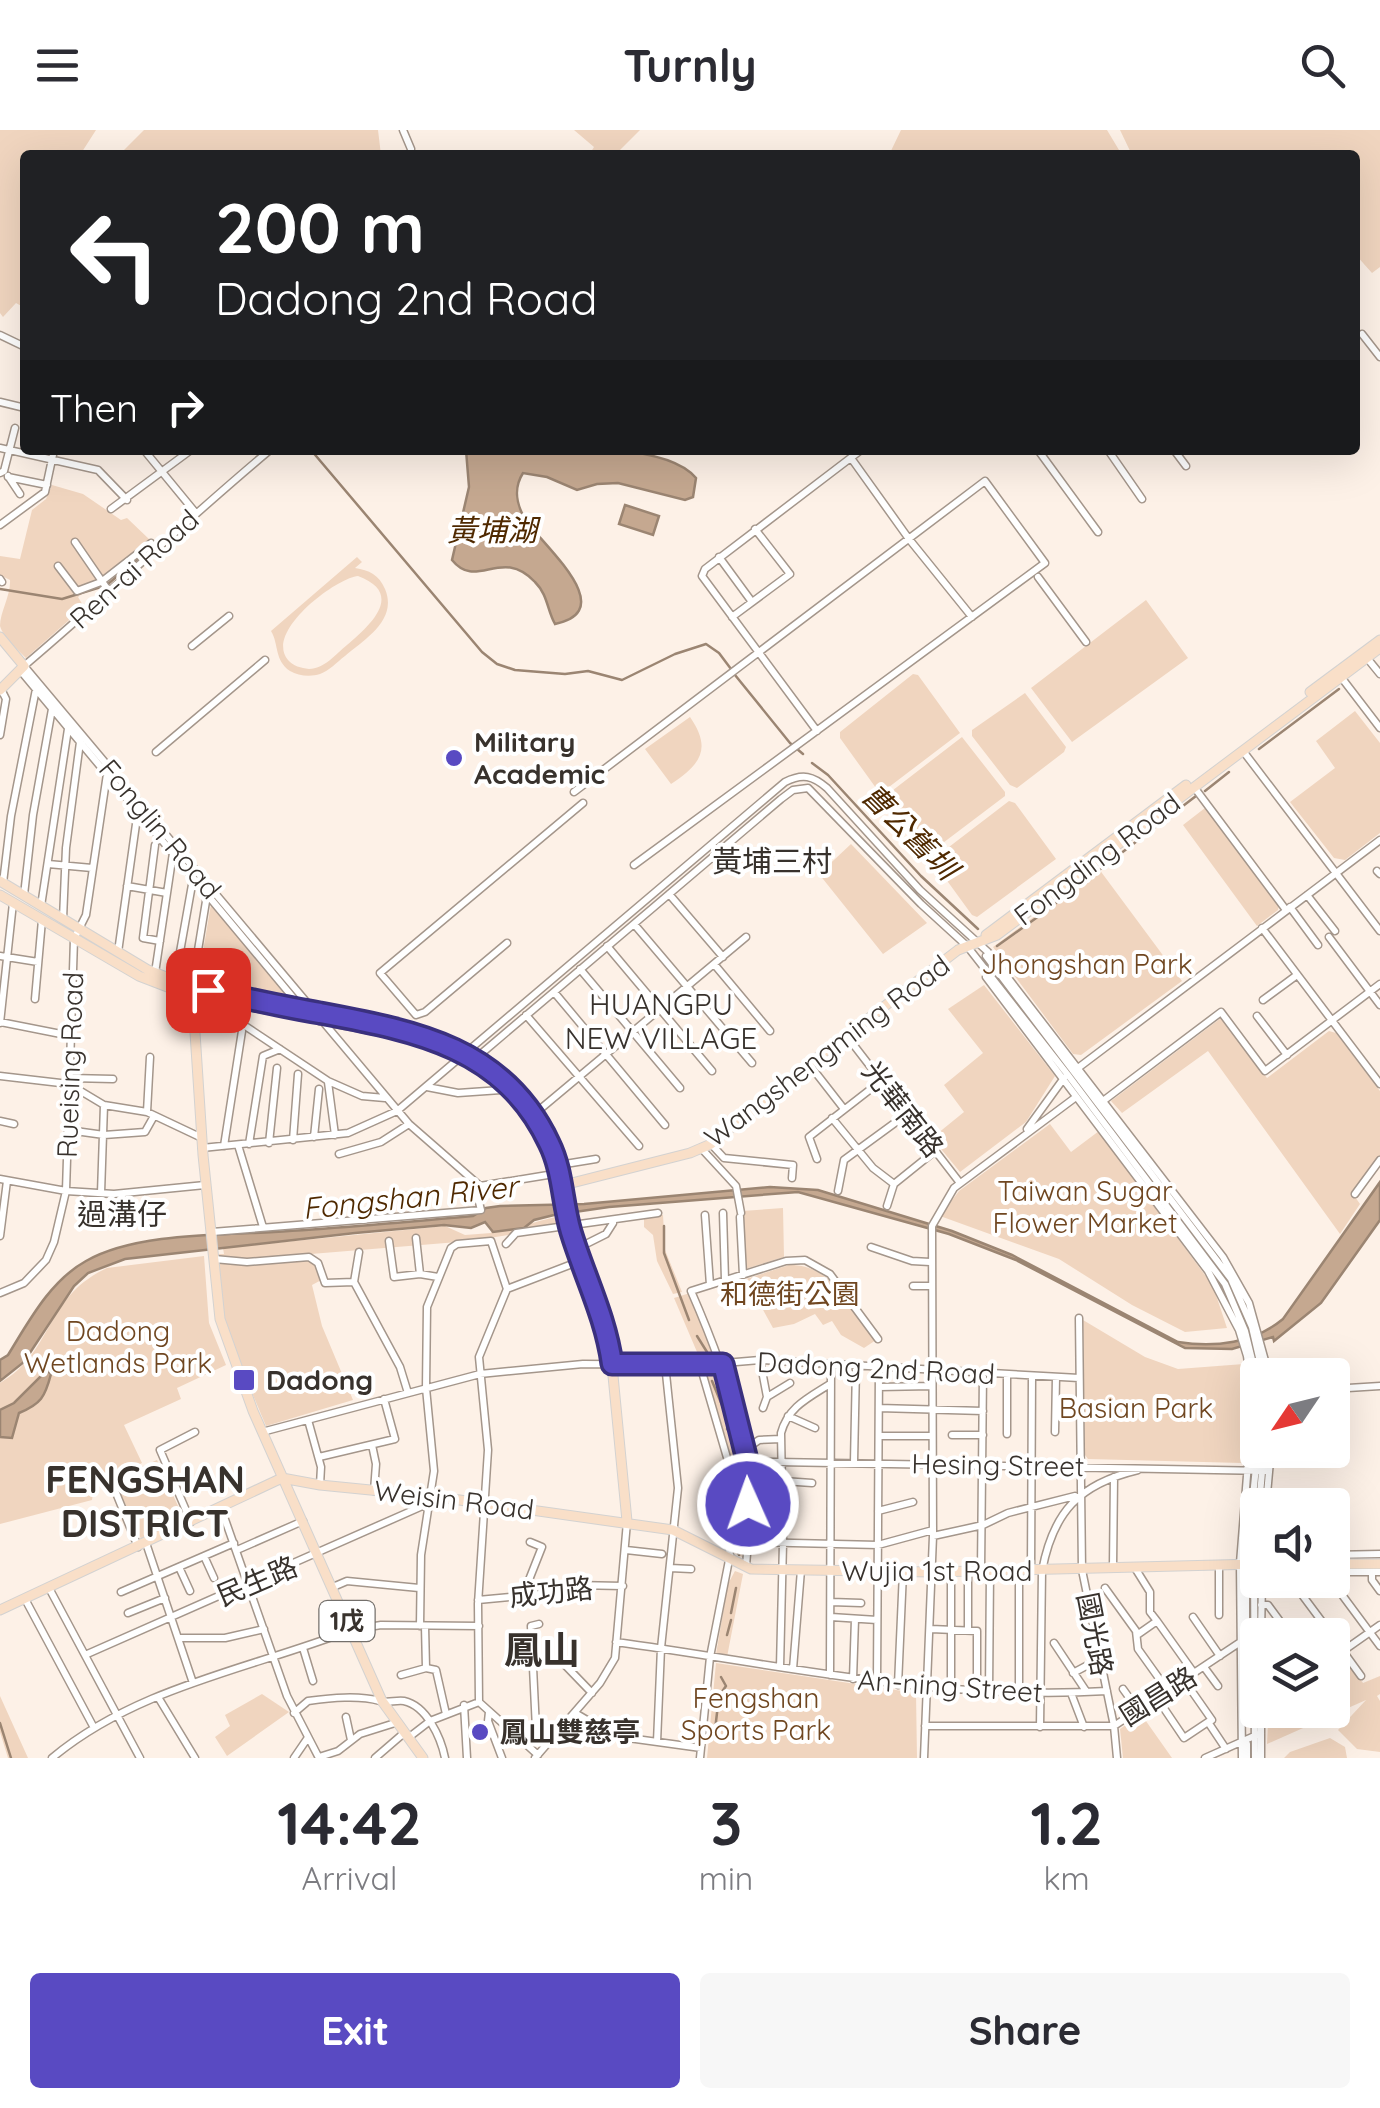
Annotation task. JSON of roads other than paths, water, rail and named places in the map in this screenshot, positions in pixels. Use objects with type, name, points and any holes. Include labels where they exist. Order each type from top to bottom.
[{"type":"main road","name":"Fonglin Road","points":[[0,637],[22,668]]},
{"type":"main road","name":"Fongding Road","points":[[971,944],[1380,640]]},
{"type":"main road","name":"Fonglin Road","points":[[0,646],[22,668]]},
{"type":"main road","name":"Fongding Road","points":[[971,944],[998,934],[1380,648]]},
{"type":"main road","name":"Ren-ai Road","points":[[0,690],[22,668]]},
{"type":"main road","points":[[2,882],[63,918],[77,934],[139,976],[191,992]]},
{"type":"main road","points":[[0,895],[42,920],[118,952],[191,992]]},
{"type":"main road","name":"Wangshengming Road","points":[[562,1191],[706,1146],[846,1035],[971,944]]},
{"type":"main road","name":"1戊","points":[[191,992],[206,1186],[225,1338],[262,1432],[382,1701],[423,1758]]},
{"type":"main road","points":[[562,1191],[576,1250],[608,1341],[627,1521]]},
{"type":"main road","points":[[0,1610],[282,1478]]},
{"type":"main road","name":"Weisin Road","points":[[282,1478],[429,1500],[486,1503],[627,1521]]},
{"type":"main road","name":"Wujia 1st Road","points":[[627,1521],[673,1530],[746,1568],[968,1572],[1240,1564]]},
{"type":"main road","points":[[1350,1564],[1380,1564]]},
{"type":"street","points":[[403,130],[411,149]]},
{"type":"street","points":[[1362,334],[1380,357]]},
{"type":"street","points":[[15,428],[4,449],[4,474],[20,494]]},
{"type":"street","points":[[0,526],[40,498],[48,485],[54,455]]},
{"type":"street","points":[[57,455],[98,470],[127,500]]},
{"type":"street","points":[[148,455],[195,512]]},
{"type":"street","points":[[112,509],[186,455]]},
{"type":"street","name":"Ren-ai Road","points":[[22,668],[105,587],[264,455]]},
{"type":"street","points":[[817,731],[702,576],[705,568],[755,528],[855,455]]},
{"type":"street","points":[[1042,455],[1098,532]]},
{"type":"street","points":[[1111,455],[1142,499]]},
{"type":"street","points":[[1178,455],[1186,466]]},
{"type":"street","points":[[851,458],[972,617]]},
{"type":"street","points":[[4,474],[48,485]]},
{"type":"street","points":[[574,792],[986,482],[1046,563],[634,865]]},
{"type":"street","points":[[732,617],[790,574],[755,528]]},
{"type":"street","points":[[75,542],[105,587]]},
{"type":"street","points":[[58,566],[75,591],[105,587],[151,542]]},
{"type":"street","points":[[719,558],[752,602]]},
{"type":"street","points":[[1038,577],[1086,642]]},
{"type":"street","points":[[192,646],[229,616]]},
{"type":"street","points":[[1368,658],[1380,674]]},
{"type":"street","points":[[156,752],[265,660]]},
{"type":"street","name":"Fonglin Road","points":[[22,668],[68,729],[208,891],[302,1010],[311,1015]]},
{"type":"street","name":"Fonglin Road","points":[[22,668],[311,1015]]},
{"type":"street","points":[[1341,677],[1380,728]]},
{"type":"street","points":[[2,882],[10,816],[36,689]]},
{"type":"street","points":[[0,690],[6,699],[0,735]]},
{"type":"street","points":[[24,896],[33,815],[52,709]]},
{"type":"street","points":[[41,906],[68,729]]},
{"type":"street","points":[[63,918],[65,865],[80,742]]},
{"type":"street","points":[[1243,750],[1380,931]]},
{"type":"street","name":"Rueising Road","points":[[0,1293],[24,1284],[46,1260],[66,1191],[77,934],[86,915],[107,774]]},
{"type":"street","points":[[69,1081],[104,1105],[150,1114],[202,1143],[269,1143],[368,1126],[397,1111],[427,1087],[795,777],[816,778],[971,944],[1230,1279],[1258,1358]]},
{"type":"street","points":[[1194,787],[1318,944]]},
{"type":"street","points":[[474,1058],[780,799],[792,790],[808,788],[921,904],[971,944],[1046,1052],[1103,1101],[1238,1280],[1256,1358]]},
{"type":"street","points":[[507,943],[425,1012],[416,1014],[380,973],[583,803]]},
{"type":"street","points":[[118,952],[138,810]]},
{"type":"street","points":[[1014,1142],[1070,1073],[1380,840]]},
{"type":"street","points":[[155,845],[142,938],[160,940]]},
{"type":"street","points":[[155,973],[173,853]]},
{"type":"street","points":[[48,864],[92,868]]},
{"type":"street","points":[[175,981],[194,877]]},
{"type":"street","points":[[127,886],[167,893]]},
{"type":"street","points":[[191,992],[208,891]]},
{"type":"street","points":[[669,894],[723,956]]},
{"type":"street","points":[[1307,894],[1380,1005]]},
{"type":"street","points":[[13,902],[4,957],[0,1022],[71,1036]]},
{"type":"street","points":[[35,998],[42,920]]},
{"type":"street","points":[[634,924],[752,1063]]},
{"type":"street","points":[[1262,928],[1380,1084]]},
{"type":"street","points":[[531,1116],[746,937]]},
{"type":"street","points":[[607,946],[712,1071]]},
{"type":"street","points":[[4,957],[38,962]]},
{"type":"street","points":[[714,964],[770,1031]]},
{"type":"street","points":[[580,969],[680,1088]]},
{"type":"street","points":[[1263,1000],[1297,975]]},
{"type":"street","points":[[1103,1101],[1221,1012],[1265,1072],[1380,984]]},
{"type":"street","points":[[191,992],[328,1080],[362,1096],[385,1098]]},
{"type":"street","points":[[191,992],[302,1010]]},
{"type":"street","points":[[554,992],[666,1126]]},
{"type":"street","points":[[205,999],[394,1026],[464,1056],[531,1116]]},
{"type":"street","points":[[311,1015],[409,1124],[474,1182],[486,1188],[596,1159]]},
{"type":"street","points":[[526,1015],[638,1146]]},
{"type":"street","points":[[1257,1016],[1287,1055]]},
{"type":"street","points":[[320,1021],[391,1032],[474,1058],[531,1116],[557,1171],[562,1191]]},
{"type":"street","points":[[224,1146],[242,1031]]},
{"type":"street","name":"光華南路","points":[[846,1035],[960,1183]]},
{"type":"street","points":[[249,1144],[263,1056],[280,1049]]},
{"type":"street","points":[[68,1130],[104,1135],[145,1132],[150,1114],[150,1057]]},
{"type":"street","points":[[808,1064],[844,1110]]},
{"type":"street","points":[[269,1143],[277,1068]]},
{"type":"street","points":[[1070,1073],[1076,1097],[1208,1270],[1248,1329]]},
{"type":"street","points":[[293,1140],[298,1074]]},
{"type":"street","points":[[0,1076],[69,1081],[113,1079]]},
{"type":"street","points":[[328,1080],[335,1134]]},
{"type":"street","points":[[817,1160],[809,1137],[881,1081]]},
{"type":"street","points":[[427,1087],[458,1093],[502,1090]]},
{"type":"street","points":[[314,1137],[318,1089]]},
{"type":"street","points":[[924,1758],[933,1533],[930,1240],[938,1212],[960,1183],[1076,1097]]},
{"type":"street","points":[[100,1193],[104,1105]]},
{"type":"street","points":[[838,1191],[844,1160],[907,1114]]},
{"type":"street","points":[[832,1118],[873,1168],[894,1184]]},
{"type":"street","points":[[0,1121],[14,1124]]},
{"type":"street","points":[[339,1154],[382,1142],[409,1124]]},
{"type":"street","points":[[238,1145],[263,1228]]},
{"type":"street","points":[[706,1146],[724,1158],[793,1166],[792,1178]]},
{"type":"street","points":[[706,1146],[736,1186],[744,1275]]},
{"type":"street","points":[[887,1206],[894,1184],[935,1151]]},
{"type":"street","points":[[1355,1194],[1380,1160]]},
{"type":"street","points":[[0,1236],[4,1180],[100,1193],[206,1186]]},
{"type":"street","points":[[212,1233],[481,1210],[474,1182]]},
{"type":"street","points":[[723,1213],[724,1280]]},
{"type":"street","points":[[506,1244],[516,1233],[658,1214]]},
{"type":"street","points":[[704,1214],[710,1285]]},
{"type":"street","points":[[576,1250],[606,1234],[614,1222]]},
{"type":"street","points":[[416,1238],[420,1274]]},
{"type":"street","points":[[426,1668],[420,1588],[434,1471],[424,1321],[438,1277],[451,1248],[457,1244],[491,1241],[507,1289],[482,1345],[480,1374],[486,1418],[486,1503],[478,1600],[479,1702],[537,1756],[612,1666],[627,1521]]},
{"type":"street","points":[[388,1242],[392,1276],[438,1277]]},
{"type":"street","points":[[872,1247],[930,1262]]},
{"type":"street","points":[[358,1252],[354,1282],[400,1367],[408,1393]]},
{"type":"street","points":[[214,1256],[247,1262],[309,1257],[318,1263],[325,1283],[354,1282]]},
{"type":"street","points":[[746,1568],[747,1460],[723,1364],[691,1291],[797,1260],[818,1265],[830,1274],[878,1339]]},
{"type":"street","points":[[507,1289],[580,1261]]},
{"type":"street","points":[[913,1286],[930,1286]]},
{"type":"street","name":"國光路","points":[[1079,1318],[1082,1570],[1117,1758]]},
{"type":"street","points":[[1256,1353],[1256,1358]]},
{"type":"street","points":[[760,1360],[767,1396],[763,1408]]},
{"type":"street","name":"Dadong 2nd Road","points":[[262,1432],[480,1374],[612,1364],[700,1365],[760,1360],[1079,1378]]},
{"type":"street","points":[[657,1742],[661,1648],[678,1488],[666,1364]]},
{"type":"street","points":[[700,1365],[728,1461],[726,1531],[730,1561],[710,1658],[700,1758]]},
{"type":"street","points":[[830,1676],[831,1365]]},
{"type":"street","points":[[854,1462],[856,1366]]},
{"type":"street","points":[[877,1682],[880,1368]]},
{"type":"street","points":[[983,1373],[983,1526],[990,1693]]},
{"type":"street","points":[[1007,1374],[1007,1434]]},
{"type":"street","points":[[1032,1376],[1040,1727]]},
{"type":"street","points":[[1055,1432],[1056,1377]]},
{"type":"street","points":[[767,1396],[790,1384]]},
{"type":"street","points":[[780,1667],[784,1542],[781,1436],[788,1416],[800,1403],[831,1384]]},
{"type":"street","points":[[879,1387],[932,1386]]},
{"type":"street","points":[[1350,1388],[1380,1386]]},
{"type":"street","points":[[319,1457],[396,1439],[384,1399]]},
{"type":"street","points":[[879,1408],[983,1411]]},
{"type":"street","points":[[788,1416],[814,1428]]},
{"type":"street","points":[[308,1420],[319,1457],[320,1485]]},
{"type":"street","points":[[191,1522],[160,1450],[195,1432]]},
{"type":"street","points":[[952,1435],[983,1436]]},
{"type":"street","points":[[745,1450],[758,1440],[781,1436]]},
{"type":"street","points":[[879,1436],[932,1436]]},
{"type":"street","points":[[372,1444],[376,1464],[374,1490]]},
{"type":"street","name":"Hesing Street","points":[[728,1461],[1258,1470]]},
{"type":"street","points":[[748,1542],[878,1544],[983,1526],[1008,1513],[1079,1494],[1114,1477],[1149,1468]]},
{"type":"street","points":[[1258,1470],[1260,1488]]},
{"type":"street","points":[[1256,1488],[1258,1470]]},
{"type":"street","points":[[1113,1569],[1114,1477]]},
{"type":"street","points":[[783,1481],[812,1482]]},
{"type":"street","points":[[112,1482],[158,1576],[193,1683]]},
{"type":"street","points":[[761,1508],[762,1491]]},
{"type":"street","points":[[748,1494],[783,1494]]},
{"type":"street","points":[[1037,1571],[1054,1532],[1079,1494]]},
{"type":"street","name":"民生路","points":[[85,1655],[319,1554],[429,1500]]},
{"type":"street","points":[[748,1504],[761,1508],[772,1501],[774,1510],[783,1510]]},
{"type":"street","points":[[878,1512],[913,1502]]},
{"type":"street","points":[[221,1508],[294,1714],[319,1758],[395,1723]]},
{"type":"street","points":[[120,1592],[303,1520]]},
{"type":"street","points":[[523,1596],[542,1547],[530,1542]]},
{"type":"street","points":[[626,1550],[662,1554]]},
{"type":"street","points":[[1350,1555],[1380,1554]]},
{"type":"street","points":[[204,1556],[214,1578]]},
{"type":"street","points":[[1219,1565],[1219,1614]]},
{"type":"street","points":[[179,1566],[190,1591]]},
{"type":"street","points":[[670,1568],[691,1569]]},
{"type":"street","points":[[1134,1568],[1150,1592],[1150,1612],[1194,1673]]},
{"type":"street","points":[[794,1669],[802,1570]]},
{"type":"street","points":[[1019,1571],[1020,1695]]},
{"type":"street","points":[[898,1685],[902,1572]]},
{"type":"street","points":[[951,1572],[951,1690]]},
{"type":"street","points":[[968,1572],[978,1692]]},
{"type":"street","points":[[1350,1572],[1376,1572],[1372,1580],[1380,1592]]},
{"type":"street","points":[[333,1586],[347,1581],[420,1588]]},
{"type":"street","name":"成功路","points":[[478,1600],[552,1592],[574,1585],[623,1586]]},
{"type":"street","points":[[49,1588],[140,1758]]},
{"type":"street","points":[[1105,1588],[1136,1636],[1138,1650],[1168,1691]]},
{"type":"street","points":[[128,1613],[165,1598]]},
{"type":"street","points":[[1261,1598],[1261,1618]]},
{"type":"street","points":[[1344,1598],[1380,1646]]},
{"type":"street","points":[[25,1599],[93,1726]]},
{"type":"street","points":[[831,1602],[860,1602]]},
{"type":"street","points":[[1261,1605],[1268,1605],[1278,1618]]},
{"type":"street","points":[[830,1617],[877,1620]]},
{"type":"street","points":[[1193,1617],[1220,1656]]},
{"type":"street","points":[[853,1680],[855,1619]]},
{"type":"street","points":[[1136,1636],[1158,1621]]},
{"type":"street","points":[[528,1746],[536,1729],[531,1626],[540,1624]]},
{"type":"street","points":[[52,1758],[93,1726],[158,1697],[351,1630],[381,1625],[479,1626]]},
{"type":"street","points":[[1350,1647],[1380,1625]]},
{"type":"street","points":[[178,1638],[225,1638],[264,1629]]},
{"type":"street","points":[[931,1629],[973,1630]]},
{"type":"street","name":"An-ning Street","points":[[616,1642],[898,1685],[1020,1695],[1106,1692]]},
{"type":"street","name":"國昌路","points":[[926,1726],[1114,1726],[1240,1643]]},
{"type":"street","points":[[1054,1644],[1087,1692]]},
{"type":"street","points":[[303,1648],[312,1681]]},
{"type":"street","points":[[1073,1672],[1101,1658]]},
{"type":"street","points":[[1350,1660],[1361,1676]]},
{"type":"street","points":[[564,1664],[592,1693]]},
{"type":"street","points":[[1204,1667],[1218,1686]]},
{"type":"street","points":[[401,1675],[426,1668],[436,1670],[446,1714]]},
{"type":"street","points":[[1157,1698],[1184,1738],[1212,1720],[1184,1680]]},
{"type":"street","points":[[1123,1689],[1138,1710]]},
{"type":"street","points":[[1071,1693],[1084,1727]]},
{"type":"street","points":[[158,1697],[195,1758]]},
{"type":"street","points":[[294,1714],[308,1700],[401,1700],[412,1704],[430,1721],[446,1758]]},
{"type":"street","points":[[375,1758],[430,1721],[479,1702]]},
{"type":"street","points":[[464,1705],[467,1758]]},
{"type":"street","points":[[489,1711],[488,1720],[502,1758]]},
{"type":"street","points":[[575,1713],[614,1736],[701,1748]]},
{"type":"street","points":[[346,1717],[351,1740]]},
{"type":"street","points":[[1208,1722],[1226,1749]]},
{"type":"street","points":[[1250,1728],[1258,1758]]},
{"type":"street","points":[[1251,1728],[1251,1737]]},
{"type":"street","points":[[1245,1758],[1254,1728]]},
{"type":"street","points":[[1205,1758],[1251,1737]]},
{"type":"street","points":[[294,1758],[306,1738]]},
{"type":"water","name":"黃埔湖","points":[[466,455],[647,455],[679,465],[696,478],[693,497],[685,500],[618,483],[577,490],[547,477],[523,473],[517,489],[521,512],[579,590],[581,605],[574,616],[555,624],[542,592],[523,572],[500,567],[471,571],[452,560],[469,487]]},
{"type":"water","points":[[625,505],[659,516],[653,535],[619,524]]},
{"type":"water","points":[[1380,1182],[1380,1220],[1321,1303],[1274,1341],[1273,1337],[1232,1349],[1185,1348],[1016,1260],[949,1234],[798,1192],[609,1207],[554,1215],[534,1220],[524,1228],[493,1232],[485,1222],[471,1228],[444,1225],[125,1259],[88,1273],[74,1286],[24,1362],[0,1381],[0,1360],[8,1355],[41,1303],[62,1279],[86,1261],[128,1245],[178,1237],[473,1216],[500,1206],[584,1204],[770,1187],[818,1190],[952,1231],[1012,1255],[1178,1342],[1234,1342],[1260,1334],[1283,1319]]},
{"type":"water","points":[[47,1370],[51,1374],[41,1399],[19,1413],[12,1438],[0,1437],[0,1410],[14,1403]]},
{"type":"waterway","name":"曹公舊圳","points":[[315,455],[482,652],[497,664],[515,670],[565,674],[588,671],[622,680],[675,654],[706,644],[731,669]]},
{"type":"waterway","name":"曹公舊圳","points":[[108,584],[160,540]]},
{"type":"waterway","name":"曹公舊圳","points":[[0,589],[62,599],[101,587]]},
{"type":"waterway","name":"曹公舊圳","points":[[735,675],[803,754]]},
{"type":"waterway","name":"曹公舊圳","points":[[1259,749],[1339,689]]},
{"type":"waterway","name":"曹公舊圳","points":[[812,763],[978,929]]},
{"type":"waterway","name":"曹公舊圳","points":[[1205,791],[1229,772]]},
{"type":"waterway","name":"曹公舊圳","points":[[1048,909],[1196,796]]},
{"type":"waterway","name":"曹公舊圳","points":[[997,946],[1039,916]]},
{"type":"waterway","points":[[664,1226],[664,1253],[689,1320]]},
{"type":"waterway","points":[[697,1336],[707,1352]]},
{"type":"waterway","points":[[712,1381],[729,1422],[727,1429],[736,1439]]},
{"type":"waterway","points":[[739,1472],[732,1526],[739,1555]]},
{"type":"waterway","points":[[731,1613],[736,1588]]},
{"type":"waterway","points":[[727,1635],[731,1620]]},
{"type":"waterway","points":[[715,1730],[719,1696],[726,1686],[721,1677]]},
{"type":"waterway","points":[[0,1723],[11,1758]]},
{"type":"place","name":"Military Academic","points":[[454,758]]},
{"type":"place","name":"Dadong","points":[[244,1380]]},
{"type":"place","name":"鳳山雙慈亭","points":[[480,1732]]},
{"type":"district","name":"黃埔三村","points":[[772,862]]},
{"type":"district","name":"HUANGPU NEW VILLAGE","points":[[661,1022]]},
{"type":"district","name":"過溝仔","points":[[122,1215]]},
{"type":"district","name":"FENGSHAN DISTRICT","points":[[145,1502]]},
{"type":"district","name":"鳳山","points":[[542,1651]]},
{"type":"park label","name":"Jhongshan Park","points":[[1087,964]]},
{"type":"park label","name":"Taiwan Sugar Flower Market","points":[[1085,1207]]},
{"type":"park label","name":"和德街公園","points":[[790,1294]]},
{"type":"park label","name":"Dadong Wetlands Park","points":[[118,1347]]},
{"type":"park label","name":"Basian Park","points":[[1136,1408]]},
{"type":"park label","name":"Fengshan Sports Park","points":[[756,1714]]},
{"type":"water label","name":"Fongshan River","points":[[410,1198]]}]
